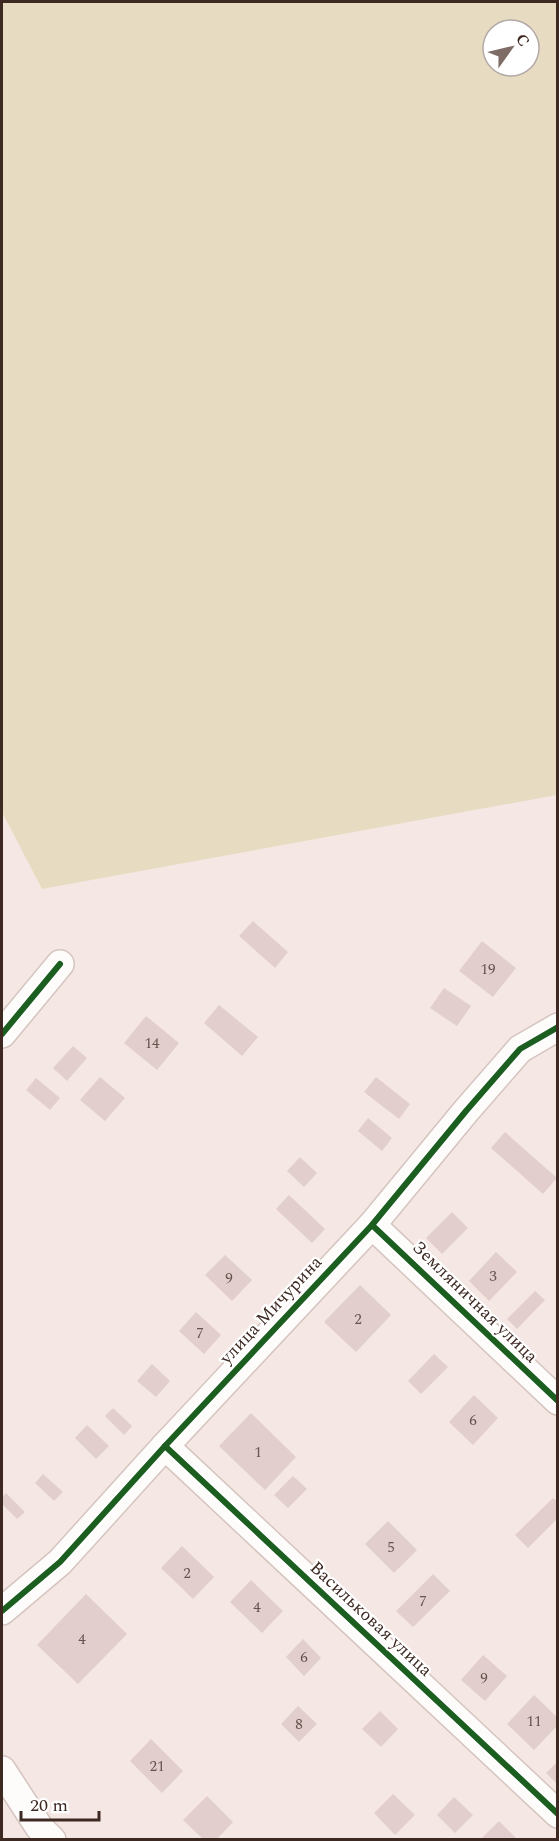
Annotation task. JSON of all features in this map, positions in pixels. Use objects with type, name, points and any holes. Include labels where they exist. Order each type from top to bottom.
[{"type":"street","points":[[2,1034],[60,964]]},
{"type":"street","name":"улица Мичурина","points":[[2,1611],[60,1562],[372,1225],[520,1049],[558,1027]]},
{"type":"street","name":"Земляничная улица","points":[[372,1225],[558,1401]]},
{"type":"street","name":"Васильковая улица","points":[[165,1446],[558,1814]]},
{"type":"street","points":[[2,1770],[39,1827],[52,1839]]},
{"type":"shaded area","points":[[2,2],[557,2],[557,795],[42,889],[2,812]]},
{"type":"building","points":[[253,921],[288,952],[275,968],[239,936]]},
{"type":"building","points":[[482,941],[516,968],[493,997],[459,971]]},
{"type":"building","points":[[444,988],[471,1006],[457,1026],[430,1008]]},
{"type":"building","points":[[219,1005],[258,1037],[242,1056],[204,1023]]},
{"type":"building","points":[[146,1016],[179,1043],[157,1070],[124,1043]]},
{"type":"building","points":[[73,1046],[87,1058],[67,1081],[53,1068]]},
{"type":"building","points":[[100,1077],[125,1098],[105,1121],[80,1100]]},
{"type":"building","points":[[376,1077],[410,1104],[399,1119],[364,1092]]},
{"type":"building","points":[[36,1078],[60,1098],[50,1110],[26,1090]]},
{"type":"building","points":[[368,1118],[392,1138],[382,1151],[358,1131]]},
{"type":"building","points":[[505,1132],[557,1178],[543,1194],[491,1148]]},
{"type":"building","points":[[300,1157],[317,1173],[304,1187],[287,1171]]},
{"type":"building","points":[[289,1195],[325,1229],[312,1243],[276,1209]]},
{"type":"building","points":[[452,1212],[468,1228],[442,1254],[426,1238]]},
{"type":"building","points":[[496,1252],[517,1272],[489,1301],[469,1281]]},
{"type":"building","points":[[225,1255],[252,1280],[232,1301],[205,1275]]},
{"type":"building","points":[[360,1285],[391,1315],[356,1352],[324,1322]]},
{"type":"building","points":[[535,1291],[545,1300],[517,1329],[507,1319]]},
{"type":"building","points":[[196,1312],[221,1335],[204,1354],[179,1331]]},
{"type":"building","points":[[434,1354],[448,1367],[421,1394],[408,1381]]},
{"type":"building","points":[[152,1364],[170,1381],[156,1397],[137,1381]]},
{"type":"building","points":[[474,1395],[498,1418],[473,1445],[449,1422]]},
{"type":"building","points":[[113,1408],[132,1426],[124,1435],[105,1416]]},
{"type":"building","points":[[251,1413],[296,1457],[265,1490],[219,1446]]},
{"type":"building","points":[[87,1425],[109,1446],[96,1459],[75,1438]]},
{"type":"building","points":[[43,1474],[63,1492],[54,1501],[35,1483]]},
{"type":"building","points":[[293,1476],[307,1489],[288,1508],[274,1495]]},
{"type":"building","points":[[6,1493],[25,1512],[17,1519],[2,1504],[2,1497]]},
{"type":"building","points":[[553,1498],[558,1502],[558,1518],[528,1548],[515,1535]]},
{"type":"building","points":[[388,1521],[417,1550],[394,1573],[365,1544]]},
{"type":"building","points":[[182,1546],[214,1577],[193,1599],[161,1568]]},
{"type":"building","points":[[433,1574],[450,1591],[413,1627],[396,1611]]},
{"type":"building","points":[[251,1580],[283,1611],[262,1633],[230,1602]]},
{"type":"building","points":[[86,1594],[127,1634],[78,1684],[37,1645]]},
{"type":"building","points":[[303,1639],[321,1658],[304,1676],[286,1657]]},
{"type":"building","points":[[483,1655],[507,1676],[485,1701],[461,1680]]},
{"type":"building","points":[[534,1695],[558,1718],[558,1725],[534,1750],[507,1724]]},
{"type":"building","points":[[298,1706],[317,1724],[299,1742],[281,1724]]},
{"type":"building","points":[[380,1711],[398,1729],[381,1747],[362,1729]]},
{"type":"building","points":[[151,1739],[183,1771],[162,1793],[130,1761]]},
{"type":"building","points":[[558,1761],[558,1785],[546,1773]]},
{"type":"building","points":[[393,1794],[415,1815],[395,1835],[374,1813]]},
{"type":"building","points":[[207,1796],[233,1822],[216,1840],[204,1840],[183,1820]]},
{"type":"building","points":[[454,1797],[473,1815],[455,1833],[437,1815]]},
{"type":"building","points":[[499,1821],[518,1840],[480,1840]]},
{"type":"cycle path","points":[[2,1034],[60,964]]},
{"type":"cycle path","points":[[2,1611],[60,1562],[372,1225],[520,1049],[558,1027]]},
{"type":"cycle path","points":[[372,1225],[558,1401]]},
{"type":"cycle path","points":[[165,1446],[558,1814]]}]
